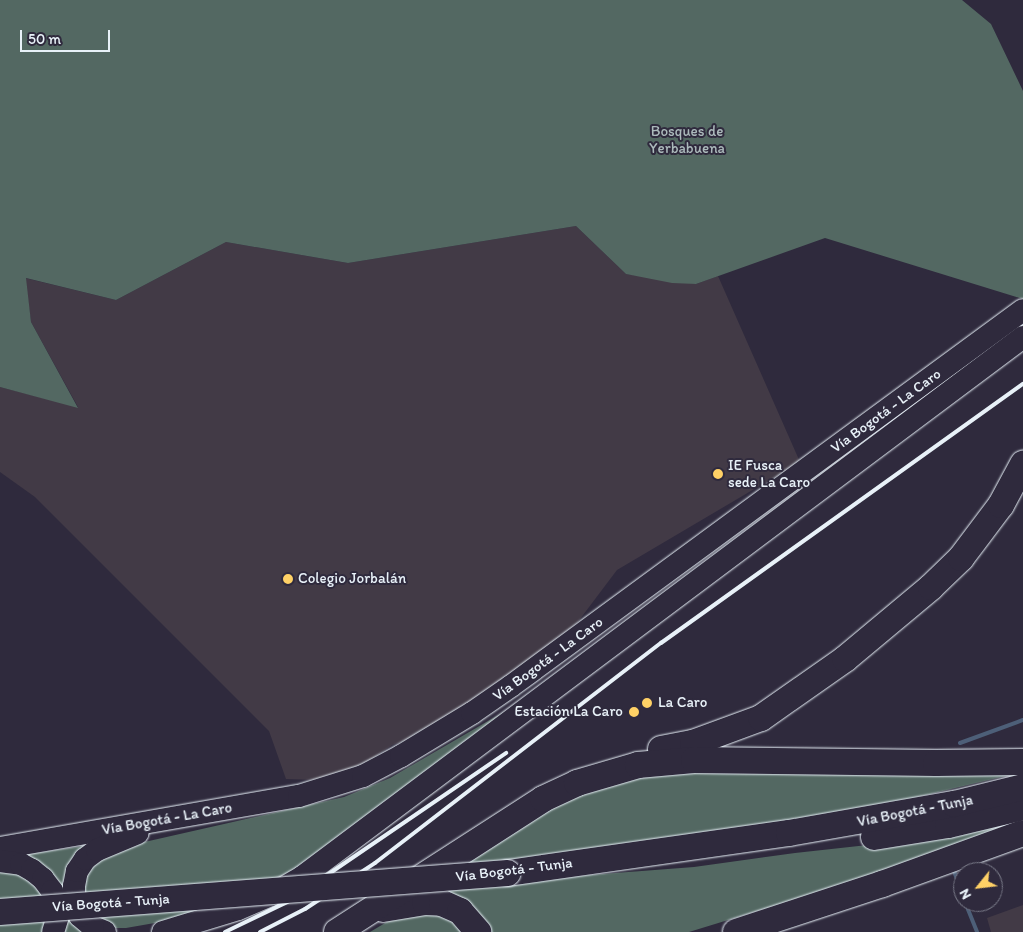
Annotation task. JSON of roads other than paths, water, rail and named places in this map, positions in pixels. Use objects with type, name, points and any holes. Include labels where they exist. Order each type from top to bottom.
[{"type":"highway","points":[[337,932],[522,812],[577,782],[644,754],[693,742],[761,718],[806,689],[886,626],[961,558],[1001,505],[1021,468]]},
{"type":"highway","points":[[577,782],[638,765],[694,760],[936,763],[1023,762]]},
{"type":"highway","name":"Vía Bogotá - Tunja","points":[[0,912],[508,874],[789,834],[944,806],[1023,787]]},
{"type":"highway","points":[[508,874],[594,870],[686,862],[820,845],[948,825],[1023,807]]},
{"type":"highway","points":[[736,932],[882,884],[1023,833]]},
{"type":"highway","points":[[370,912],[400,905],[425,902],[442,903],[460,911],[478,932]]},
{"type":"main road","name":"Vía Bogotá - La Caro","points":[[0,848],[299,796],[334,787],[363,776],[431,739],[511,686],[1023,310]]},
{"type":"main road","name":"Vía Bogotá - La Caro","points":[[162,931],[238,909],[272,895],[302,877],[1023,338]]},
{"type":"main road","points":[[105,932],[93,927],[80,916],[74,903],[74,886],[77,871],[85,859],[97,850],[169,819]]},
{"type":"main road","points":[[0,861],[21,864],[32,870],[43,879],[52,891],[58,916],[53,932]]},
{"type":"waterway","points":[[960,743],[1023,720]]},
{"type":"waterway","points":[[969,912],[977,932]]},
{"type":"railway","points":[[260,932],[305,909],[375,863],[661,643],[1023,384]]},
{"type":"railway","points":[[225,932],[289,901],[506,753]]},
{"type":"place","name":"IE Fusca sede La Caro","points":[[718,474]]},
{"type":"place","name":"Colegio Jorbalán","points":[[288,579]]},
{"type":"place","name":"La Caro","points":[[647,703]]},
{"type":"place","name":"Estación La Caro","points":[[634,712]]},
{"type":"park label","name":"Bosques de Yerbabuena","points":[[687,140]]}]
